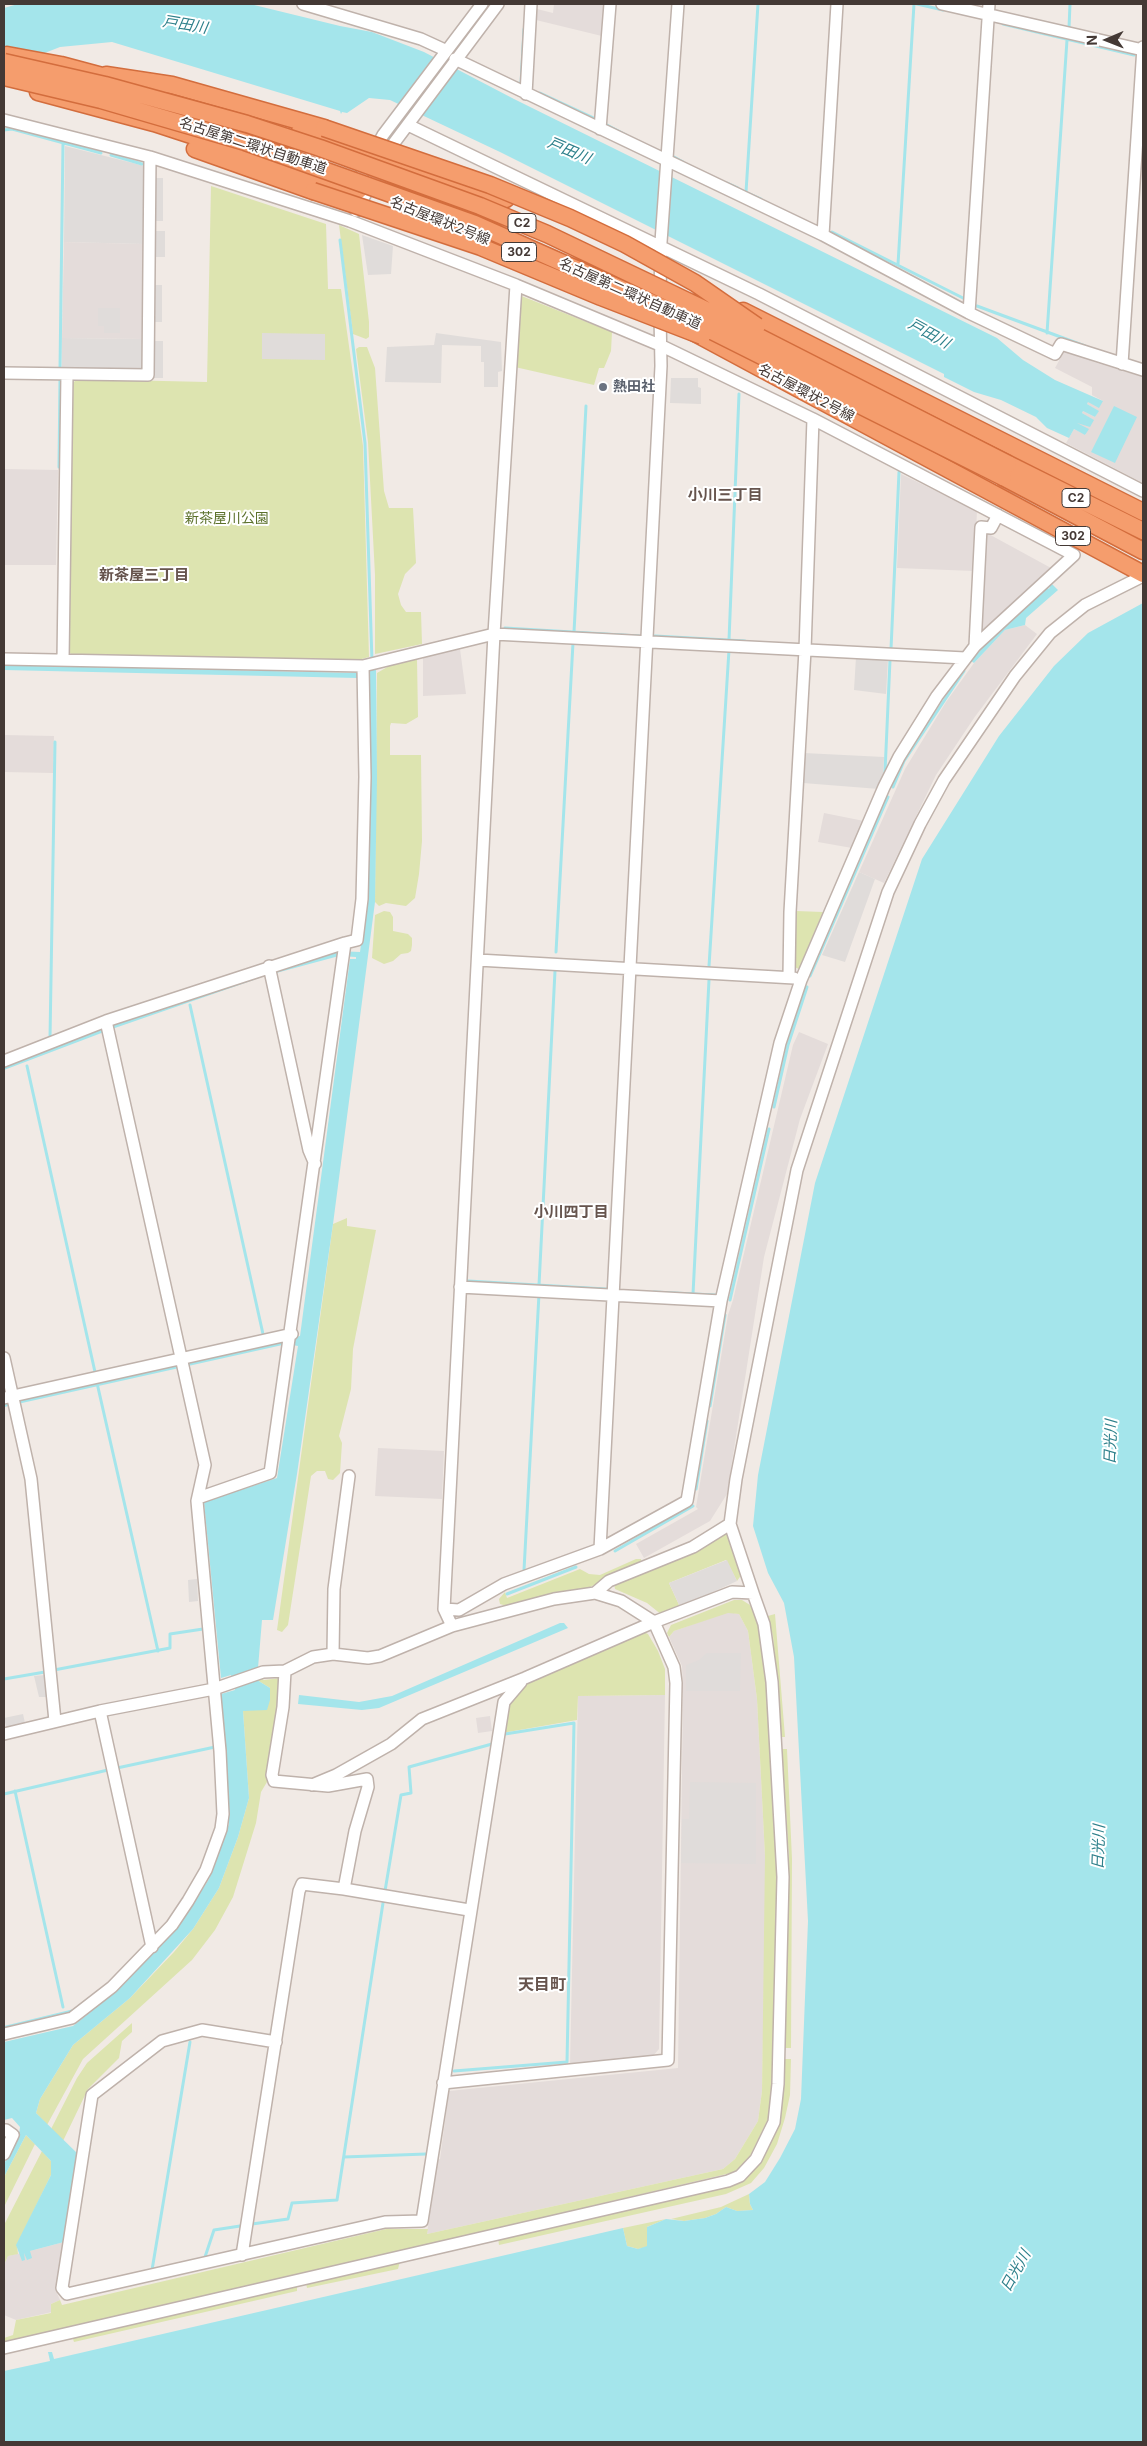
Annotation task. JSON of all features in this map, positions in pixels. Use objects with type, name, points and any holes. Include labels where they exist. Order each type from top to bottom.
[{"type":"highway","points":[[4,54],[84,71],[378,157],[502,197],[590,234],[1143,512]]},
{"type":"highway","name":"名古屋第二環状自動車道","points":[[4,62],[105,85],[247,124],[418,182],[547,234],[706,310],[1143,531]]},
{"type":"highway","points":[[84,71],[172,86],[324,128],[490,185],[625,244],[695,284],[811,364]]},
{"type":"highway","name":"名古屋第二環状自動車道","points":[[4,77],[101,100],[236,139],[475,224],[680,315],[862,406],[1143,551]]},
{"type":"highway","name":"名古屋環状2号線","points":[[4,84],[154,123],[360,191],[591,282],[660,315],[1143,575]]},
{"type":"highway","points":[[81,104],[222,159],[481,247],[601,297],[730,346],[862,406]]},
{"type":"street","points":[[303,4],[421,39],[446,50]]},
{"type":"street","points":[[350,221],[360,191],[398,116],[482,4]]},
{"type":"street","points":[[378,157],[409,124],[498,4]]},
{"type":"street","points":[[526,94],[531,4]]},
{"type":"street","points":[[600,129],[610,4]]},
{"type":"street","points":[[600,1549],[662,346],[660,315],[661,245],[678,4]]},
{"type":"street","points":[[823,235],[837,4]]},
{"type":"street","points":[[942,4],[989,9],[1143,49],[1122,364]]},
{"type":"street","points":[[969,313],[989,9]]},
{"type":"street","points":[[455,60],[600,129],[666,163],[823,235],[969,313],[1055,354],[1061,344],[1143,370]]},
{"type":"street","points":[[4,120],[150,157],[350,221],[516,285],[662,346],[813,419],[1074,555],[975,646],[937,696],[899,757],[801,980],[780,1043],[721,1301],[687,1501],[600,1549],[504,1584],[460,1610],[444,1609]]},
{"type":"street","points":[[409,124],[661,245],[1143,491]]},
{"type":"street","points":[[4,373],[148,374],[150,157]]},
{"type":"street","points":[[452,1626],[444,1609],[494,634],[516,285]]},
{"type":"street","points":[[63,660],[67,374]]},
{"type":"street","points":[[789,976],[790,912],[805,650],[813,419]]},
{"type":"street","points":[[975,646],[981,527],[991,528],[998,515]]},
{"type":"street","points":[[4,2348],[728,2181],[747,2170],[774,2122],[777,2094],[783,1877],[772,1682],[764,1624],[730,1524],[736,1479],[797,1170],[888,892],[920,824],[944,780],[1015,676],[1050,634],[1085,605],[1143,575]]},
{"type":"street","points":[[4,659],[363,671],[378,663],[494,634],[965,658]]},
{"type":"street","points":[[4,1061],[270,971],[344,949],[358,940],[362,899],[365,777],[363,671]]},
{"type":"street","points":[[198,1498],[270,1473],[292,1334],[344,949]]},
{"type":"street","points":[[478,960],[789,976],[801,980]]},
{"type":"street","points":[[270,971],[308,1150],[315,1164]]},
{"type":"street","points":[[4,2034],[72,2018],[112,1987],[152,1947],[172,1925],[206,1870],[220,1830],[223,1814],[198,1498],[205,1465],[107,1027]]},
{"type":"street","points":[[460,1287],[721,1301]]},
{"type":"street","points":[[11,1400],[181,1358],[292,1334]]},
{"type":"street","points":[[4,1358],[11,1400],[31,1479],[55,1721]]},
{"type":"street","points":[[333,1654],[334,1589],[349,1476]]},
{"type":"street","points":[[596,1593],[609,1581],[693,1547],[730,1524]]},
{"type":"street","points":[[312,1785],[336,1775],[391,1744],[422,1719],[525,1678],[654,1622],[732,1592],[753,1593]]},
{"type":"street","points":[[4,1734],[100,1711],[214,1689],[263,1672],[285,1671],[313,1657],[333,1654],[368,1658],[380,1656],[452,1626],[554,1599],[596,1593],[621,1601],[654,1622],[674,1667],[676,1683],[668,2060],[443,2083]]},
{"type":"street","points":[[285,1671],[283,1707],[272,1775],[274,1782],[328,1786],[367,1779],[368,1787],[355,1831],[344,1888]]},
{"type":"street","points":[[276,2042],[202,2030],[162,2041],[92,2096],[62,2288],[68,2294],[385,2222],[422,2221],[469,1910],[504,1702],[525,1678]]},
{"type":"street","points":[[100,1711],[152,1947]]},
{"type":"street","points":[[242,2254],[298,1891],[302,1884],[344,1888],[469,1910]]},
{"type":"street","points":[[4,2130],[13,2136],[4,2154]]},
{"type":"shaded area","points":[[554,4],[607,4],[606,37],[536,20],[537,9],[553,13]]},
{"type":"shaded area","points":[[65,146],[145,166],[144,244],[64,242]]},
{"type":"shaded area","points":[[155,178],[163,178],[163,221],[155,221]]},
{"type":"shaded area","points":[[154,231],[165,231],[165,257],[154,257]]},
{"type":"shaded area","points":[[362,235],[393,246],[391,274],[368,275]]},
{"type":"shaded area","points":[[64,242],[144,244],[142,339],[62,338]]},
{"type":"shaded area","points":[[153,285],[162,285],[162,322],[153,322]]},
{"type":"shaded area","points":[[98,308],[120,308],[120,333],[104,333],[104,326],[98,326]]},
{"type":"shaded area","points":[[262,333],[325,334],[325,360],[262,359]]},
{"type":"shaded area","points":[[436,333],[501,342],[502,371],[498,372],[498,387],[484,387],[484,362],[481,362],[481,346],[442,345],[441,383],[385,382],[387,347],[434,345]]},
{"type":"shaded area","points":[[62,338],[142,339],[142,367],[139,370],[62,370]]},
{"type":"shaded area","points":[[153,341],[163,341],[163,378],[153,378]]},
{"type":"shaded area","points":[[1066,348],[1094,362],[1143,377],[1143,483],[1066,443],[1074,429],[1086,435],[1077,423],[1078,421],[1093,420],[1082,413],[1083,411],[1095,417],[1098,411],[1087,404],[1088,402],[1103,401],[1092,395],[1092,387],[1055,368]]},
{"type":"shaded area","points":[[671,378],[698,378],[698,387],[701,388],[701,404],[670,403]]},
{"type":"shaded area","points":[[4,469],[58,470],[56,565],[4,565]]},
{"type":"shaded area","points":[[901,474],[977,511],[974,571],[897,568]]},
{"type":"shaded area","points":[[985,532],[1051,568],[980,635]]},
{"type":"shaded area","points":[[1025,625],[1037,634],[974,718],[936,775],[884,883],[859,872],[905,769],[946,702],[974,663],[1005,630]]},
{"type":"shaded area","points":[[460,649],[466,694],[423,696],[423,657]]},
{"type":"shaded area","points":[[856,657],[888,659],[886,694],[854,690]]},
{"type":"shaded area","points":[[4,735],[54,736],[53,773],[4,772]]},
{"type":"shaded area","points":[[804,753],[884,757],[883,781],[879,789],[803,783]]},
{"type":"shaded area","points":[[824,813],[864,821],[852,848],[818,842]]},
{"type":"shaded area","points":[[859,872],[875,879],[845,962],[822,955]]},
{"type":"shaded area","points":[[799,1032],[828,1044],[800,1119],[764,1257],[727,1494],[710,1521],[644,1558],[636,1544],[698,1509],[696,1507],[728,1315],[793,1045]]},
{"type":"shaded area","points":[[378,1448],[444,1451],[442,1499],[375,1496]]},
{"type":"shaded area","points":[[727,1560],[737,1581],[680,1607],[669,1583]]},
{"type":"shaded area","points":[[197,1579],[198,1601],[189,1602],[188,1580]]},
{"type":"shaded area","points":[[728,1612],[739,1614],[748,1631],[757,1699],[765,1856],[762,2091],[758,2121],[735,2159],[723,2169],[427,2234],[449,2091],[678,2068],[683,1695],[682,1666],[669,1637],[674,1631]]},
{"type":"shaded area","points":[[707,1653],[741,1653],[740,1691],[686,1691],[686,1665],[699,1660]]},
{"type":"shaded area","points":[[45,1675],[47,1697],[39,1697],[34,1676]]},
{"type":"shaded area","points":[[665,1695],[659,2049],[652,2057],[570,2065],[578,1696]]},
{"type":"shaded area","points":[[23,1714],[25,1723],[6,1727],[4,1718]]},
{"type":"shaded area","points":[[490,1716],[492,1731],[478,1733],[476,1718]]},
{"type":"shaded area","points":[[690,1782],[756,1783],[756,1864],[681,1863],[682,1819],[689,1819]]},
{"type":"shaded area","points":[[64,2242],[56,2291],[60,2300],[51,2304],[52,2312],[16,2320],[4,2315],[4,2265],[8,2256],[21,2253],[22,2260],[25,2252],[27,2259],[30,2251]]},
{"type":"green space","name":"新茶屋川公園","points":[[211,186],[326,224],[328,289],[341,289],[363,446],[369,657],[358,660],[71,654],[67,650],[73,383],[77,379],[207,382]]},
{"type":"green space","points":[[339,225],[359,234],[369,322],[369,337],[366,339],[353,334]]},
{"type":"green space","points":[[519,295],[612,332],[611,351],[604,368],[599,368],[594,385],[515,367]]},
{"type":"green space","points":[[367,347],[375,368],[384,491],[389,508],[413,508],[416,563],[405,574],[398,594],[401,605],[406,612],[421,612],[422,644],[375,654],[375,575],[368,442],[356,349]]},
{"type":"green space","points":[[417,659],[418,717],[406,724],[391,723],[390,755],[421,755],[422,841],[419,874],[415,898],[406,906],[386,903],[379,906],[375,902],[377,673],[389,666]]},
{"type":"green space","points":[[384,911],[390,912],[393,917],[393,931],[408,934],[412,938],[412,945],[411,951],[401,954],[393,961],[384,964],[372,958],[375,915]]},
{"type":"green space","points":[[796,911],[823,912],[799,969],[794,967]]},
{"type":"green space","points":[[347,1218],[347,1226],[376,1230],[353,1349],[351,1389],[339,1436],[342,1443],[340,1473],[333,1480],[328,1479],[325,1471],[317,1471],[311,1476],[288,1625],[282,1632],[277,1630],[333,1224]]},
{"type":"green space","points":[[722,1534],[728,1534],[742,1574],[737,1581],[726,1560],[669,1583],[680,1607],[662,1615],[647,1603],[615,1589],[614,1583]]},
{"type":"green space","points":[[636,1559],[641,1559],[641,1562],[586,1589],[507,1606],[500,1604],[499,1599],[505,1592],[507,1598],[580,1569],[589,1574],[600,1575]]},
{"type":"green space","points":[[734,1600],[742,1600],[750,1605],[758,1620],[767,1685],[778,1877],[773,2078],[768,2119],[749,2158],[735,2172],[4,2345],[4,2338],[13,2335],[16,2320],[51,2313],[51,2304],[60,2300],[62,2305],[386,2229],[428,2229],[427,2234],[723,2169],[735,2159],[758,2121],[762,2091],[765,1856],[757,1699],[748,1631],[739,1614],[728,1613],[674,1631],[669,1637],[667,1633],[671,1625]]},
{"type":"green space","points":[[775,1614],[785,1737],[781,1737],[773,1636],[768,1616]]},
{"type":"green space","points":[[642,1631],[648,1634],[658,1651],[665,1669],[665,1695],[578,1696],[577,1720],[502,1733],[506,1706],[526,1683]]},
{"type":"green space","points":[[261,1678],[264,1680],[280,1678],[277,1712],[267,1782],[261,1792],[256,1823],[233,1897],[215,1930],[192,1960],[83,2059],[47,2125],[36,2113],[40,2099],[73,2045],[130,1998],[174,1952],[193,1929],[219,1888],[238,1837],[249,1798],[243,1711],[268,1700],[270,1688],[257,1680]]},
{"type":"green space","points":[[782,1749],[787,1749],[792,1859],[791,2048],[784,2048],[789,1858]]},
{"type":"green space","points":[[132,2023],[132,2032],[122,2041],[119,2058],[88,2089],[63,2141],[51,2129],[77,2078],[87,2063]]},
{"type":"green space","points":[[784,2059],[791,2059],[790,2095],[785,2118],[777,2144],[764,2168],[751,2183],[726,2194],[499,2245],[498,2238],[724,2187],[747,2177],[759,2163],[771,2141],[779,2116]]},
{"type":"green space","points":[[26,2135],[35,2144],[4,2207],[4,2177]]},
{"type":"green space","points":[[42,2151],[51,2161],[51,2175],[17,2245],[18,2254],[8,2256],[4,2265],[4,2225]]},
{"type":"green space","points":[[749,2194],[753,2210],[737,2211],[726,2207],[716,2214],[705,2218],[684,2221],[671,2219],[721,2207]]},
{"type":"green space","points":[[666,2219],[647,2227],[647,2247],[638,2249],[627,2246],[623,2228]]},
{"type":"green space","points":[[400,2261],[398,2269],[307,2288],[306,2283]]},
{"type":"green space","points":[[297,2286],[297,2291],[74,2342],[72,2336]]},
{"type":"water","name":"戸田川","points":[[18,4],[250,4],[372,32],[424,52],[514,99],[997,338],[1023,360],[1055,380],[1103,401],[1099,408],[1088,402],[1087,404],[1099,411],[1095,417],[1083,411],[1082,413],[1094,420],[1090,427],[1077,423],[1089,429],[1085,435],[1074,429],[1069,438],[1047,428],[1036,417],[1001,400],[974,392],[944,377],[944,374],[500,152],[390,100],[369,98],[347,113],[342,112],[341,114],[340,111],[112,42],[60,47],[4,69],[4,8]]},
{"type":"water","points":[[1114,406],[1137,417],[1115,463],[1091,452]]},
{"type":"water","points":[[1051,583],[1058,590],[1026,618],[1025,625],[1005,630],[974,663],[971,661],[999,629],[1047,587],[1049,589]]},
{"type":"water","name":"日光川","points":[[1143,603],[1143,2442],[4,2442],[4,2371],[50,2361],[48,2352],[52,2352],[54,2359],[623,2228],[627,2246],[638,2249],[647,2246],[647,2227],[666,2219],[684,2221],[705,2218],[716,2214],[726,2207],[737,2211],[753,2210],[749,2194],[765,2182],[780,2158],[795,2129],[801,2099],[808,1921],[794,1657],[784,1603],[768,1573],[753,1526],[758,1475],[815,1183],[922,859],[999,736],[1054,666],[1088,633]]},
{"type":"water","points":[[4,665],[358,673],[376,667],[375,902],[333,1224],[297,1474],[273,1620],[262,1620],[257,1680],[270,1688],[270,1700],[267,1710],[243,1711],[249,1798],[238,1837],[219,1888],[193,1929],[130,1998],[73,2045],[40,2099],[36,2113],[78,2154],[64,2242],[30,2251],[32,2258],[27,2260],[24,2253],[25,2260],[22,2261],[16,2245],[51,2175],[51,2161],[26,2135],[4,2177],[4,2164],[19,2134],[20,2127],[12,2118],[4,2120],[4,2042],[73,2026],[118,1990],[177,1929],[209,1879],[229,1824],[221,1694],[235,1690],[231,1675],[221,1678],[204,1502],[277,1478],[298,1346],[287,1344],[4,1407],[4,1403],[300,1336],[350,959],[356,959],[356,957],[339,956],[265,976],[112,1029],[4,1070],[4,1065],[110,1025],[336,951],[360,952],[367,900],[370,777],[367,676],[357,678],[4,670]]},
{"type":"water","points":[[560,1623],[564,1623],[568,1628],[379,1708],[362,1710],[298,1704],[299,1695],[359,1702],[392,1696]]},
{"type":"water","points":[[74,2009],[75,2011],[69,2015],[4,2029],[4,2026]]},
{"type":"waterway","points":[[746,192],[758,4]]},
{"type":"waterway","points":[[898,264],[914,4]]},
{"type":"waterway","points":[[917,4],[943,10]]},
{"type":"waterway","points":[[1069,28],[1070,4]]},
{"type":"waterway","points":[[1003,24],[1134,55]]},
{"type":"waterway","points":[[517,83],[521,84],[524,29]]},
{"type":"waterway","points":[[1047,333],[1067,40]]},
{"type":"waterway","points":[[540,93],[598,120]]},
{"type":"waterway","points":[[605,124],[626,135]]},
{"type":"waterway","points":[[4,130],[12,129],[101,153]]},
{"type":"waterway","points":[[60,369],[63,143]]},
{"type":"waterway","points":[[111,155],[142,164]]},
{"type":"waterway","points":[[674,157],[683,162]]},
{"type":"waterway","points":[[727,183],[738,188]]},
{"type":"waterway","points":[[743,191],[761,199]]},
{"type":"waterway","points":[[832,232],[963,298]]},
{"type":"waterway","points":[[340,240],[365,443],[372,662]]},
{"type":"waterway","points":[[977,306],[1085,346]]},
{"type":"waterway","points":[[59,467],[60,378]]},
{"type":"waterway","points":[[729,640],[739,394]]},
{"type":"waterway","points":[[574,632],[586,406]]},
{"type":"waterway","points":[[891,649],[899,472]]},
{"type":"waterway","points":[[505,628],[639,636]]},
{"type":"waterway","points":[[655,636],[745,641]]},
{"type":"waterway","points":[[556,952],[573,643]]},
{"type":"waterway","points":[[709,966],[729,650]]},
{"type":"waterway","points":[[885,772],[890,660]]},
{"type":"waterway","points":[[893,787],[904,761],[964,671]]},
{"type":"waterway","points":[[50,1038],[55,742]]},
{"type":"waterway","points":[[810,976],[888,797]]},
{"type":"waterway","points":[[539,1285],[555,971]]},
{"type":"waterway","points":[[693,1294],[709,980]]},
{"type":"waterway","points":[[774,1107],[788,1045],[807,987]]},
{"type":"waterway","points":[[190,1005],[263,1334]]},
{"type":"waterway","points":[[27,1066],[95,1372]]},
{"type":"waterway","points":[[730,1300],[769,1129]]},
{"type":"waterway","points":[[468,1281],[606,1289]]},
{"type":"waterway","points":[[654,1292],[715,1295]]},
{"type":"waterway","points":[[524,1570],[539,1294]]},
{"type":"waterway","points":[[710,1406],[725,1315]]},
{"type":"waterway","points":[[97,1383],[158,1651]]},
{"type":"waterway","points":[[696,1489],[707,1421]]},
{"type":"waterway","points":[[615,1551],[693,1506]]},
{"type":"waterway","points":[[507,1594],[576,1567]]},
{"type":"waterway","points":[[54,1670],[170,1648],[170,1634],[203,1629]]},
{"type":"waterway","points":[[4,1679],[45,1672]]},
{"type":"waterway","points":[[454,2071],[567,2062],[574,1723],[505,1734]]},
{"type":"waterway","points":[[385,1891],[401,1795],[411,1793],[409,1767],[492,1744]]},
{"type":"waterway","points":[[117,1768],[215,1747]]},
{"type":"waterway","points":[[4,1794],[108,1770]]},
{"type":"waterway","points":[[15,1791],[63,2007]]},
{"type":"waterway","points":[[252,2224],[288,2219],[292,2203],[337,2200],[383,1903]]},
{"type":"waterway","points":[[152,2270],[190,2042]]},
{"type":"waterway","points":[[344,2157],[426,2154]]},
{"type":"waterway","points":[[205,2257],[214,2230],[240,2226]]},
{"type":"place","name":"熱田社","points":[[603,387]]},
{"type":"district","name":"小川三丁目","points":[[725,495]]},
{"type":"district","name":"新茶屋三丁目","points":[[144,575]]},
{"type":"district","name":"小川四丁目","points":[[571,1212]]},
{"type":"district","name":"天目町","points":[[542,1985]]}]
